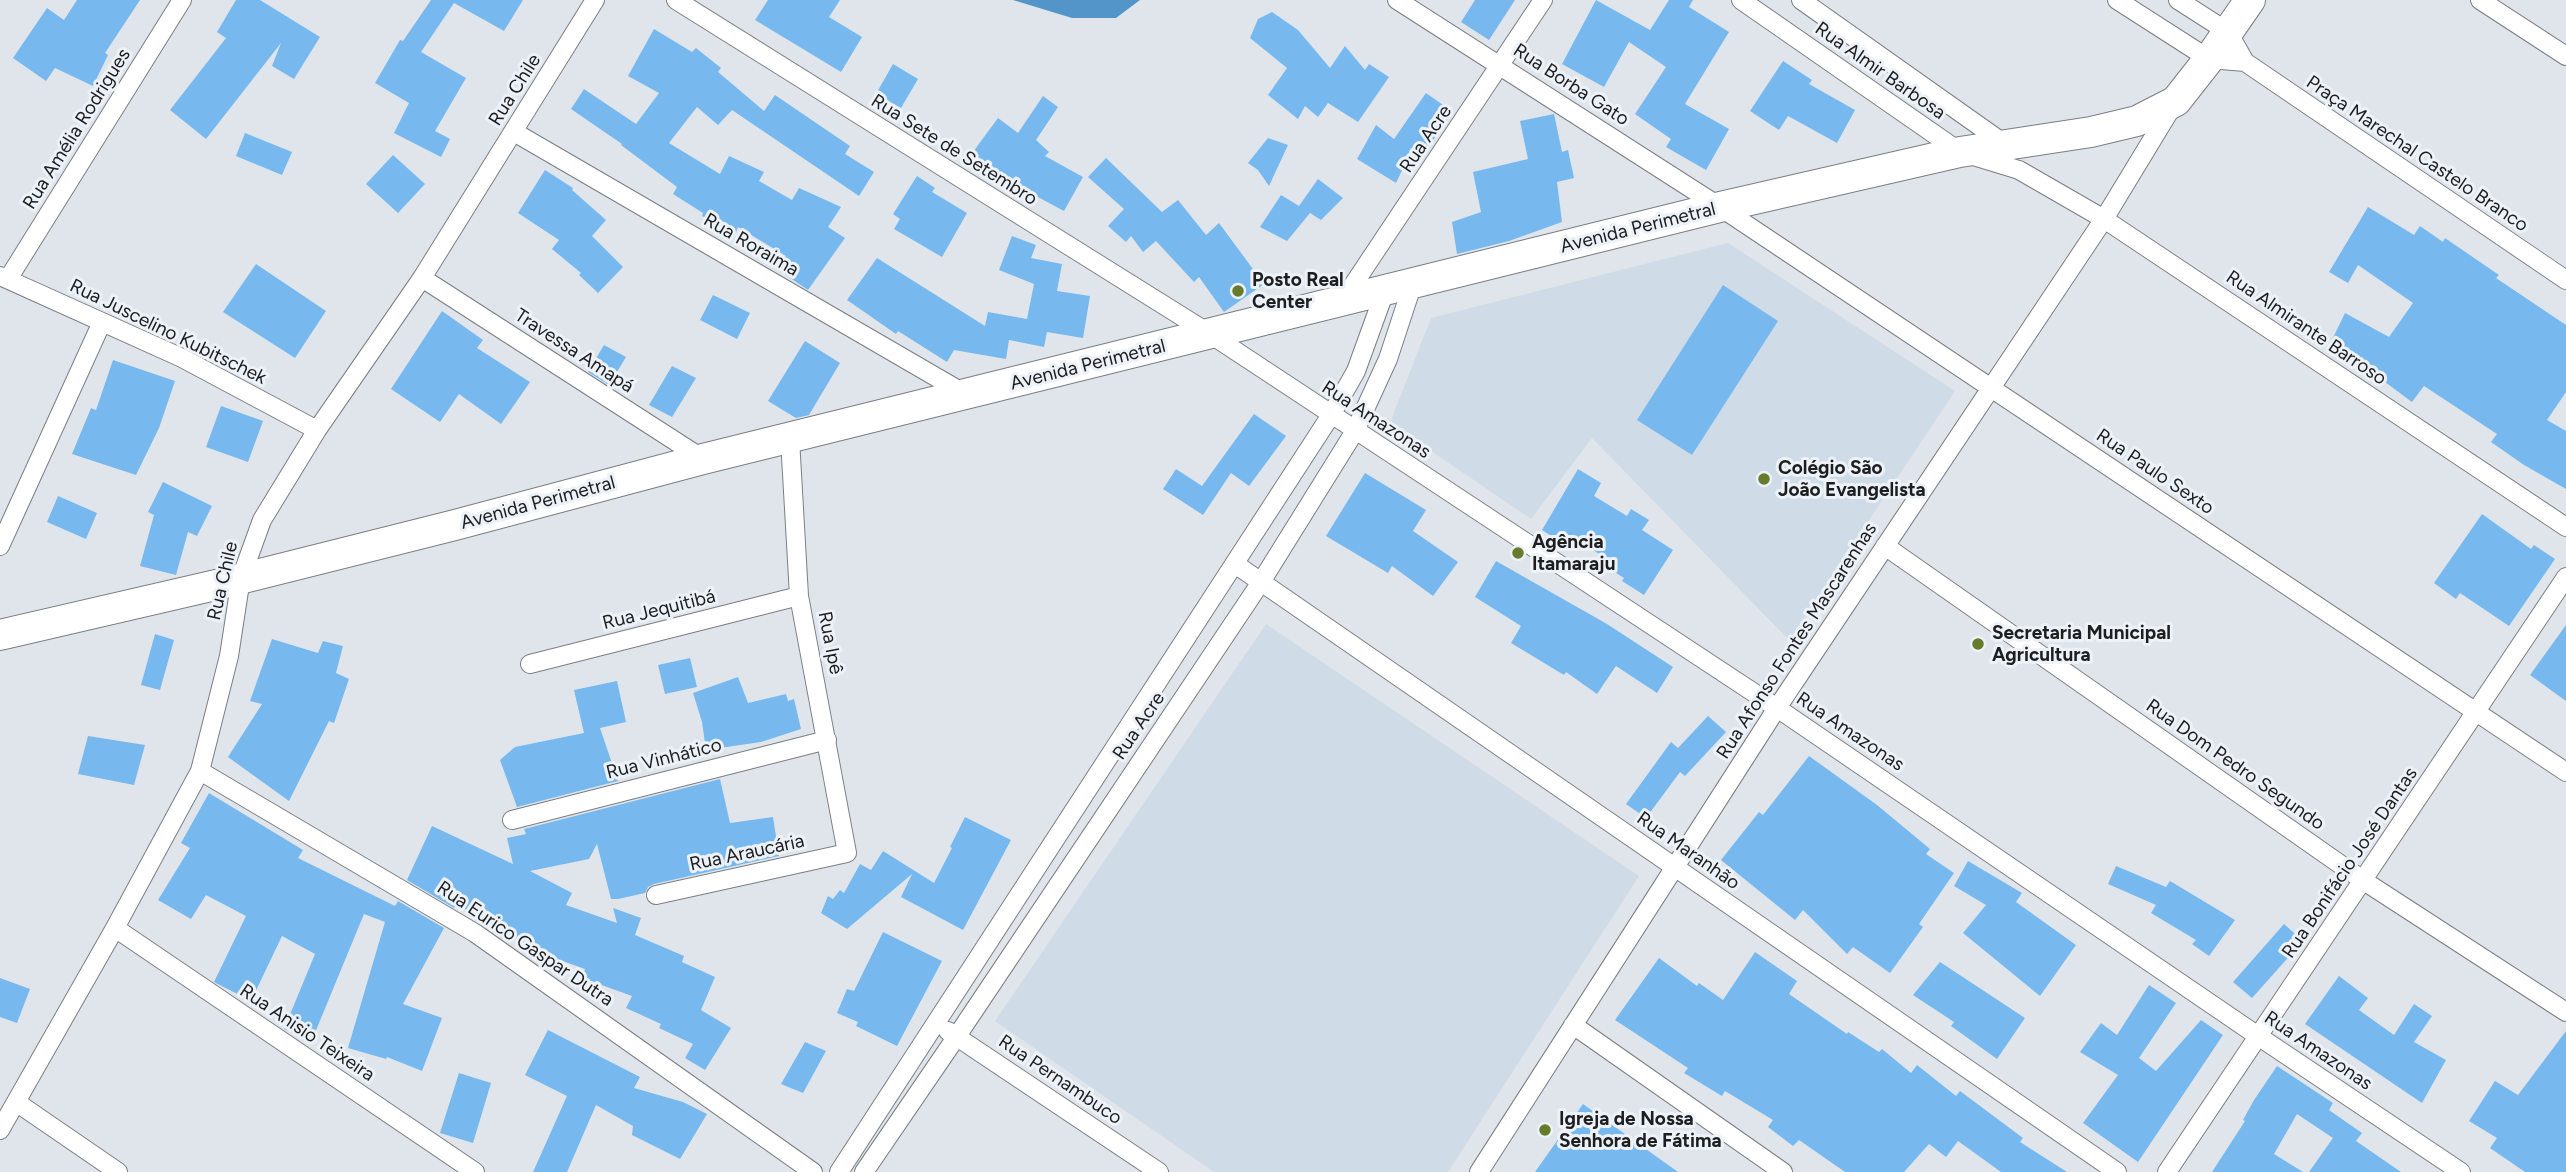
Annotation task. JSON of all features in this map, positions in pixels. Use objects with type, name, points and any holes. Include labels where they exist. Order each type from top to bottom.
[{"type":"main road","points":[[2176,101],[2250,0]]},
{"type":"main road","name":"Avenida Perimetral","points":[[0,635],[456,525],[704,459],[1720,207],[1960,152],[2014,158],[2091,132],[2137,121],[2176,101]]},
{"type":"street","name":"Rua Amélia Rodrigues","points":[[4,278],[182,0]]},
{"type":"street","name":"Rua Chile","points":[[0,1130],[115,928],[200,771],[229,656],[242,578],[262,520],[317,430],[422,278],[595,0]]},
{"type":"street","name":"Rua Sete de Setembro","points":[[676,0],[1210,334]]},
{"type":"street","name":"Rua Borba Gato","points":[[1397,0],[1720,207]]},
{"type":"street","name":"Rua Acre","points":[[1343,301],[1543,0]]},
{"type":"street","name":"Rua Almir Barbosa","points":[[1741,0],[1960,152]]},
{"type":"street","name":"Rua Almir Barbosa","points":[[1801,0],[2014,158]]},
{"type":"street","points":[[2117,0],[2209,59],[2245,62]]},
{"type":"street","points":[[2178,0],[2228,32],[2245,62]]},
{"type":"street","points":[[2480,0],[2566,56]]},
{"type":"street","name":"Praça Marechal Castelo Branco","points":[[2245,62],[2566,280]]},
{"type":"street","name":"Rua Afonso Fontes Mascarenhas","points":[[1479,1172],[1777,708],[2104,219],[2176,101]]},
{"type":"street","name":"Rua Roraima","points":[[514,132],[967,395]]},
{"type":"street","name":"Rua Almirante Barroso","points":[[2014,158],[2566,527]]},
{"type":"street","name":"Rua Paulo Sexto","points":[[1720,207],[2566,772]]},
{"type":"street","name":"Rua Juscelino Kubitschek","points":[[4,278],[182,358],[317,430]]},
{"type":"street","name":"Travessa Amapá","points":[[422,278],[704,459]]},
{"type":"street","name":"Rua Acre","points":[[839,1172],[1331,415],[1399,287]]},
{"type":"street","name":"Rua Acre","points":[[864,1172],[1261,582],[1355,431],[1388,359],[1399,287]]},
{"type":"street","points":[[0,546],[102,322]]},
{"type":"street","name":"Rua Amazonas","points":[[1210,334],[1777,708],[2461,1172]]},
{"type":"street","name":"Rua Ipê","points":[[790,439],[799,596],[847,853]]},
{"type":"street","name":"Rua Dom Pedro Segundo","points":[[1885,545],[2364,881],[2566,1012]]},
{"type":"street","name":"Rua Maranhão","points":[[1235,564],[2117,1172]]},
{"type":"street","name":"Rua Bonifácio José Dantas","points":[[2167,1172],[2566,578]]},
{"type":"street","name":"Rua Jequitibá","points":[[530,664],[799,596]]},
{"type":"street","name":"Rua Vinhático","points":[[512,820],[827,740]]},
{"type":"street","name":"Rua Eurico Gaspar Dutra","points":[[200,771],[475,933],[813,1172]]},
{"type":"street","name":"Rua Araucária","points":[[656,895],[847,853]]},
{"type":"street","name":"Rua Anisio Teixeira","points":[[115,928],[475,1172]]},
{"type":"street","name":"Rua Pernambuco","points":[[935,1024],[957,1036],[1159,1172]]},
{"type":"street","points":[[1573,1025],[1783,1172]]},
{"type":"street","points":[[16,1102],[118,1172]]},
{"type":"shaded area","name":"Colégio São João Evangelista","points":[[1728,243],[1955,391],[1789,640],[1592,438],[1531,519],[1390,423],[1431,318]]},
{"type":"shaded area","points":[[1266,624],[1639,876],[1448,1172],[1214,1172],[995,1021]]},
{"type":"water","points":[[1013,0],[1140,0],[1116,18],[1072,18]]},
{"type":"building","points":[[77,0],[140,0],[105,53],[108,55],[93,86],[55,68],[46,81],[13,58],[47,8],[64,20]]},
{"type":"building","points":[[236,0],[260,0],[320,37],[294,79],[272,66],[281,43],[206,139],[170,110],[226,38],[217,32]]},
{"type":"building","points":[[431,0],[523,0],[504,31],[454,3],[421,52],[466,78],[435,131],[450,139],[441,157],[394,133],[409,103],[375,83],[400,40],[403,41]]},
{"type":"building","points":[[768,0],[840,0],[829,17],[862,37],[841,72],[755,20]]},
{"type":"building","points":[[1475,0],[1515,0],[1489,40],[1461,22]]},
{"type":"building","points":[[1596,0],[1650,30],[1669,0],[1693,0],[1689,7],[1729,32],[1685,104],[1729,129],[1706,170],[1666,147],[1671,139],[1635,114],[1666,67],[1629,42],[1604,87],[1562,64]]},
{"type":"building","points":[[1272,12],[1298,30],[1330,68],[1345,46],[1365,70],[1369,64],[1389,77],[1358,122],[1328,103],[1318,117],[1305,106],[1298,119],[1268,95],[1287,68],[1250,38],[1258,19]]},
{"type":"building","points":[[654,29],[692,52],[696,48],[721,68],[718,72],[764,111],[775,95],[850,146],[845,154],[874,172],[859,196],[732,110],[718,125],[697,107],[669,143],[720,174],[729,156],[764,172],[759,181],[792,200],[799,188],[841,207],[828,227],[845,238],[808,290],[777,269],[786,256],[738,227],[736,232],[702,216],[703,213],[673,194],[677,187],[571,109],[584,89],[636,124],[659,93],[628,76]]},
{"type":"building","points":[[1783,61],[1812,80],[1809,84],[1855,110],[1837,143],[1788,116],[1779,130],[1750,111]]},
{"type":"building","points":[[893,64],[918,79],[901,108],[876,94]]},
{"type":"building","points":[[1426,93],[1453,112],[1425,151],[1413,147],[1396,183],[1357,159],[1376,125],[1394,139]]},
{"type":"building","points":[[1043,96],[1058,107],[1036,140],[1049,152],[1045,156],[1083,177],[1064,211],[1023,189],[1022,191],[993,177],[994,174],[970,156],[998,118],[1018,133]]},
{"type":"building","points":[[1554,114],[1562,152],[1568,150],[1574,178],[1557,182],[1562,222],[1509,241],[1457,254],[1452,222],[1481,212],[1473,172],[1528,159],[1520,121]]},
{"type":"building","points":[[245,133],[292,152],[282,175],[236,156]]},
{"type":"building","points":[[1268,138],[1288,145],[1269,186],[1258,170],[1248,163]]},
{"type":"building","points":[[393,155],[425,184],[398,213],[366,184]]},
{"type":"building","points":[[1106,158],[1162,212],[1178,200],[1206,235],[1219,223],[1264,284],[1224,312],[1199,277],[1194,282],[1156,241],[1143,252],[1131,236],[1126,242],[1108,226],[1124,209],[1088,177]]},
{"type":"building","points":[[545,170],[573,188],[572,190],[606,220],[592,236],[623,267],[598,293],[579,275],[581,273],[552,249],[559,240],[518,213]]},
{"type":"building","points":[[917,176],[935,188],[932,192],[967,213],[942,257],[894,229],[900,219],[893,214]]},
{"type":"building","points":[[1318,179],[1343,198],[1321,220],[1310,213],[1287,241],[1260,227],[1281,195],[1299,206]]},
{"type":"building","points":[[2368,207],[2414,235],[2420,226],[2443,242],[2445,238],[2499,275],[2496,278],[2566,325],[2566,392],[2547,420],[2566,431],[2566,489],[2491,442],[2497,434],[2424,386],[2412,402],[2366,368],[2369,365],[2330,344],[2345,313],[2389,337],[2413,303],[2358,265],[2348,283],[2329,272]]},
{"type":"building","points":[[1012,236],[1036,245],[1031,258],[1062,264],[1057,291],[1090,296],[1083,338],[1047,332],[1044,347],[1009,340],[1006,359],[954,350],[947,362],[898,331],[896,334],[847,300],[877,258],[985,326],[988,312],[1027,319],[1034,284],[999,270]]},
{"type":"building","points":[[256,264],[326,311],[295,358],[223,312]]},
{"type":"building","points":[[1723,285],[1778,321],[1692,455],[1637,420]]},
{"type":"building","points":[[713,295],[750,313],[737,339],[700,320]]},
{"type":"building","points":[[442,311],[483,340],[477,348],[530,382],[501,424],[459,394],[440,422],[391,389]]},
{"type":"building","points":[[805,341],[840,363],[809,415],[796,418],[768,401]]},
{"type":"building","points":[[604,345],[626,357],[609,385],[588,372]]},
{"type":"building","points":[[113,360],[175,381],[159,428],[136,475],[72,454],[91,408],[96,410]]},
{"type":"building","points":[[672,366],[696,378],[672,417],[649,405]]},
{"type":"building","points":[[221,406],[263,421],[248,462],[206,447]]},
{"type":"building","points":[[1254,414],[1286,436],[1249,486],[1231,473],[1203,515],[1163,489],[1176,469],[1202,486]]},
{"type":"building","points":[[1578,469],[1601,483],[1594,496],[1627,516],[1631,509],[1649,520],[1642,530],[1673,550],[1644,595],[1599,562],[1603,556],[1569,536],[1564,544],[1542,530]]},
{"type":"building","points":[[1365,473],[1426,510],[1413,531],[1458,562],[1433,596],[1392,566],[1388,573],[1326,536]]},
{"type":"building","points":[[163,482],[212,506],[197,536],[188,532],[176,575],[140,566],[154,515],[148,512]]},
{"type":"building","points":[[58,496],[97,513],[86,539],[47,522]]},
{"type":"building","points":[[2482,514],[2531,549],[2534,545],[2555,559],[2509,626],[2460,593],[2456,599],[2434,583]]},
{"type":"building","points":[[1496,561],[1607,624],[1673,667],[1657,693],[1616,666],[1597,694],[1566,672],[1564,675],[1511,643],[1521,626],[1475,597]]},
{"type":"building","points":[[2566,625],[2566,701],[2530,675]]},
{"type":"building","points":[[155,634],[174,640],[160,690],[141,685]]},
{"type":"building","points":[[272,639],[318,653],[323,641],[343,646],[336,673],[349,679],[334,723],[329,721],[289,801],[228,757],[262,704],[250,701]]},
{"type":"building","points":[[690,658],[697,687],[665,694],[658,665]]},
{"type":"building","points":[[738,677],[748,703],[786,694],[788,701],[794,699],[801,729],[761,742],[706,750],[702,722],[693,693]]},
{"type":"building","points":[[617,681],[626,722],[600,728],[618,781],[517,807],[500,760],[515,747],[584,733],[574,690]]},
{"type":"building","points":[[1708,716],[1726,732],[1685,776],[1680,772],[1646,818],[1626,804],[1671,742],[1678,748]]},
{"type":"building","points":[[88,736],[145,745],[134,785],[78,774]]},
{"type":"building","points":[[1809,756],[1877,805],[1930,849],[1926,854],[1954,873],[1919,924],[1923,927],[1890,973],[1853,947],[1847,954],[1803,910],[1795,920],[1721,860],[1759,812],[1763,815]]},
{"type":"building","points":[[720,779],[730,823],[773,817],[779,856],[654,884],[648,887],[645,893],[618,899],[611,899],[597,844],[589,859],[530,871],[572,893],[566,905],[617,923],[613,908],[641,918],[635,935],[684,956],[682,962],[715,977],[701,1010],[731,1028],[705,1070],[685,1058],[693,1044],[659,1028],[661,1024],[626,1008],[632,996],[582,978],[585,969],[543,954],[506,934],[508,930],[456,905],[454,908],[407,880],[432,826],[513,864],[507,838],[526,834],[524,829]]},
{"type":"building","points":[[209,793],[303,850],[298,858],[395,906],[398,901],[444,928],[403,1004],[442,1018],[422,1071],[387,1057],[386,1059],[348,1048],[385,922],[364,914],[312,1040],[284,1029],[315,954],[282,936],[251,1001],[214,982],[246,916],[206,895],[191,919],[158,900],[190,848],[181,843]]},
{"type":"building","points":[[965,817],[1011,840],[963,930],[901,897],[912,874],[847,929],[821,913],[828,896],[833,899],[840,890],[844,893],[860,864],[871,870],[883,851],[934,883]]},
{"type":"building","points":[[1968,861],[2022,893],[2016,902],[2076,945],[2040,996],[1963,933],[1986,905],[1954,886]]},
{"type":"building","points":[[2116,866],[2166,887],[2170,881],[2235,920],[2209,956],[2192,944],[2196,940],[2151,913],[2156,905],[2108,884]]},
{"type":"building","points":[[2284,924],[2303,941],[2252,998],[2233,982]]},
{"type":"building","points":[[883,932],[942,961],[897,1046],[856,1026],[858,1022],[837,1013],[847,989],[854,991]]},
{"type":"building","points":[[1755,952],[1797,981],[1789,994],[1847,1034],[1848,1032],[1879,1052],[1882,1049],[1911,1073],[1917,1065],[1956,1096],[1960,1091],[2023,1138],[2020,1142],[2067,1172],[2001,1172],[1958,1141],[1946,1157],[1929,1144],[1904,1172],[1845,1172],[1799,1140],[1793,1146],[1768,1127],[1773,1120],[1725,1091],[1722,1096],[1684,1073],[1688,1068],[1615,1020],[1659,958],[1697,986],[1699,983],[1723,1000]]},
{"type":"building","points":[[1940,962],[2025,1018],[1997,1059],[1951,1026],[1954,1022],[1913,995]]},
{"type":"building","points":[[2339,976],[2368,998],[2359,1010],[2394,1035],[2414,1004],[2432,1016],[2414,1042],[2446,1060],[2422,1103],[2305,1024]]},
{"type":"building","points":[[0,978],[30,989],[17,1023],[0,1017]]},
{"type":"building","points":[[2149,985],[2176,1003],[2139,1058],[2156,1071],[2201,1020],[2223,1035],[2138,1162],[2083,1123],[2118,1075],[2080,1052],[2101,1023],[2117,1035]]},
{"type":"building","points":[[548,1030],[640,1077],[634,1088],[683,1102],[707,1114],[680,1159],[632,1135],[633,1126],[596,1105],[567,1172],[533,1172],[567,1096],[525,1075]]},
{"type":"building","points":[[2566,1031],[2566,1172],[2525,1172],[2490,1148],[2497,1138],[2469,1121],[2495,1081],[2518,1095]]},
{"type":"building","points":[[805,1042],[826,1051],[803,1093],[781,1084]]},
{"type":"building","points":[[2277,1066],[2333,1103],[2329,1110],[2362,1133],[2356,1141],[2401,1172],[2309,1172],[2333,1138],[2297,1114],[2274,1154],[2303,1172],[2212,1172]]},
{"type":"building","points":[[459,1073],[491,1083],[473,1143],[440,1133]]},
{"type":"building","points":[[1583,1104],[1678,1172],[1535,1172]]},
{"type":"place","name":"Posto Real Center","points":[[1238,291]]},
{"type":"place","name":"Colégio São João Evangelista","points":[[1764,479]]},
{"type":"place","name":"Agência Itamaraju","points":[[1518,553]]},
{"type":"place","name":"Secretaria Municipal Agricultura","points":[[1978,644]]},
{"type":"place","name":"Igreja de Nossa Senhora de Fátima","points":[[1545,1130]]}]
